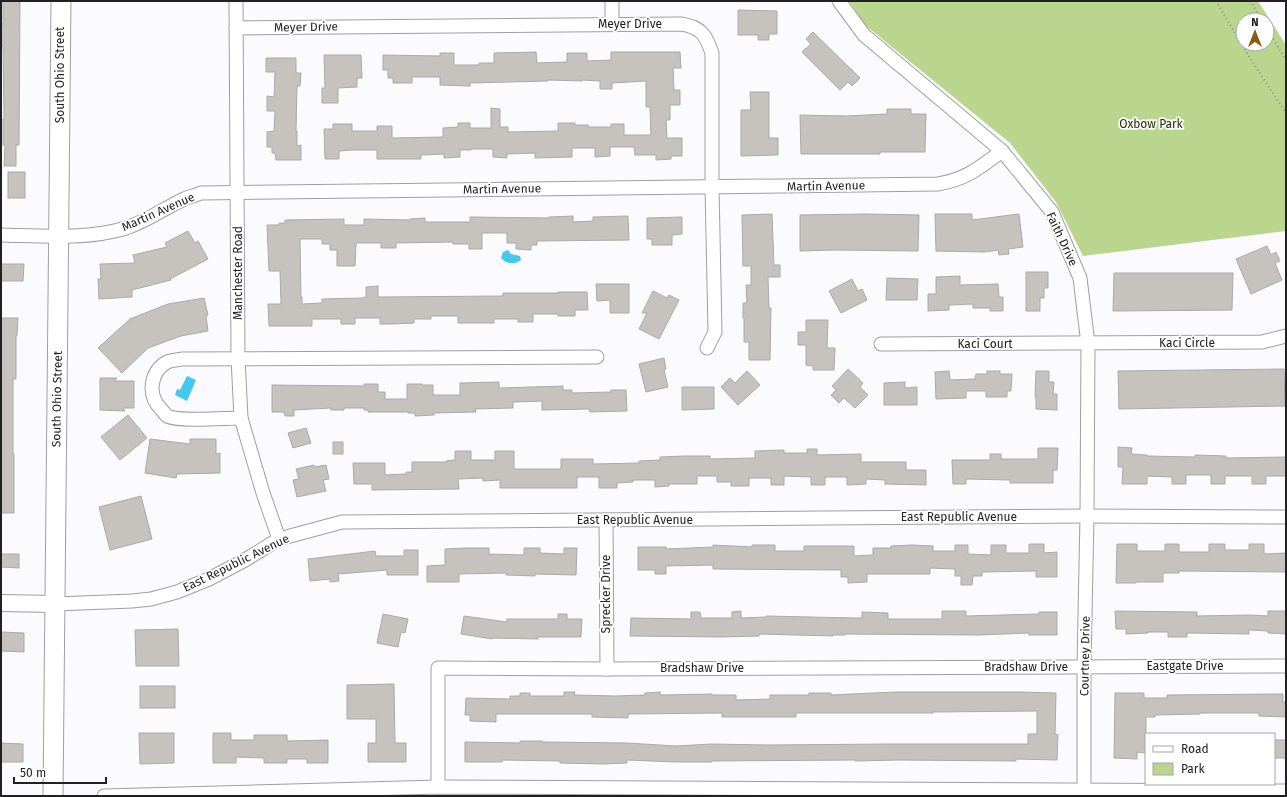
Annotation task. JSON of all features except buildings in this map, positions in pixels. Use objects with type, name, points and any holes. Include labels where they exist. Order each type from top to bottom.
[{"type":"main road","name":"South Ohio Street","points":[[53,796],[60,1]]},
{"type":"street","name":"Manchester Road","points":[[236,1],[238,358],[241,418],[263,493],[279,539]]},
{"type":"street","points":[[612,1],[612,24]]},
{"type":"street","name":"Faith Drive","points":[[839,1],[864,35],[1002,151],[1052,212],[1080,278],[1088,344],[1087,516]]},
{"type":"street","name":"Meyer Drive","points":[[236,28],[612,24],[692,25],[703,34],[709,43],[712,54],[712,187],[715,332],[707,348]]},
{"type":"street","name":"Martin Avenue","points":[[1,235],[59,236],[98,234],[126,228],[185,199],[201,193],[938,184],[953,182],[970,174],[1002,151]]},
{"type":"street","name":"Kaci Circle","points":[[1088,344],[1262,342],[1286,336]]},
{"type":"street","name":"Kaci Court","points":[[881,344],[1088,344]]},
{"type":"street","points":[[241,418],[178,419],[167,415],[157,405],[151,391],[153,380],[158,369],[168,362],[182,359],[597,357]]},
{"type":"street","name":"East Republic Avenue","points":[[1,603],[55,604],[151,598],[176,592],[209,579],[245,560],[279,539],[342,522],[1087,516],[1286,516]]},
{"type":"street","name":"Courtney Drive","points":[[1084,793],[1084,666],[1087,516]]},
{"type":"street","name":"Sprecker Drive","points":[[606,520],[607,669]]},
{"type":"street","name":"Eastgate Drive","points":[[1084,666],[1286,666]]},
{"type":"street","name":"Bradshaw Drive","points":[[438,787],[438,668],[607,669],[1084,666]]},
{"type":"street","points":[[104,796],[438,787],[1084,793],[1286,791]]},
{"type":"path","points":[[1216,1],[1251,60],[1286,113]]},
{"type":"path","points":[[1250,1],[1257,12]]},
{"type":"path","points":[[1275,42],[1286,60]]},
{"type":"green space","name":"Oxbow Park","points":[[849,1],[1258,1],[1265,12],[1235,12],[1235,52],[1275,52],[1275,28],[1286,45],[1286,231],[1083,256],[1056,202],[1010,143],[865,25]]},
{"type":"water","points":[[508,250],[511,254],[520,256],[521,260],[519,262],[508,263],[503,260],[501,258],[503,252]]},
{"type":"water","points":[[187,376],[196,380],[187,401],[175,395],[177,389],[180,390]]}]
